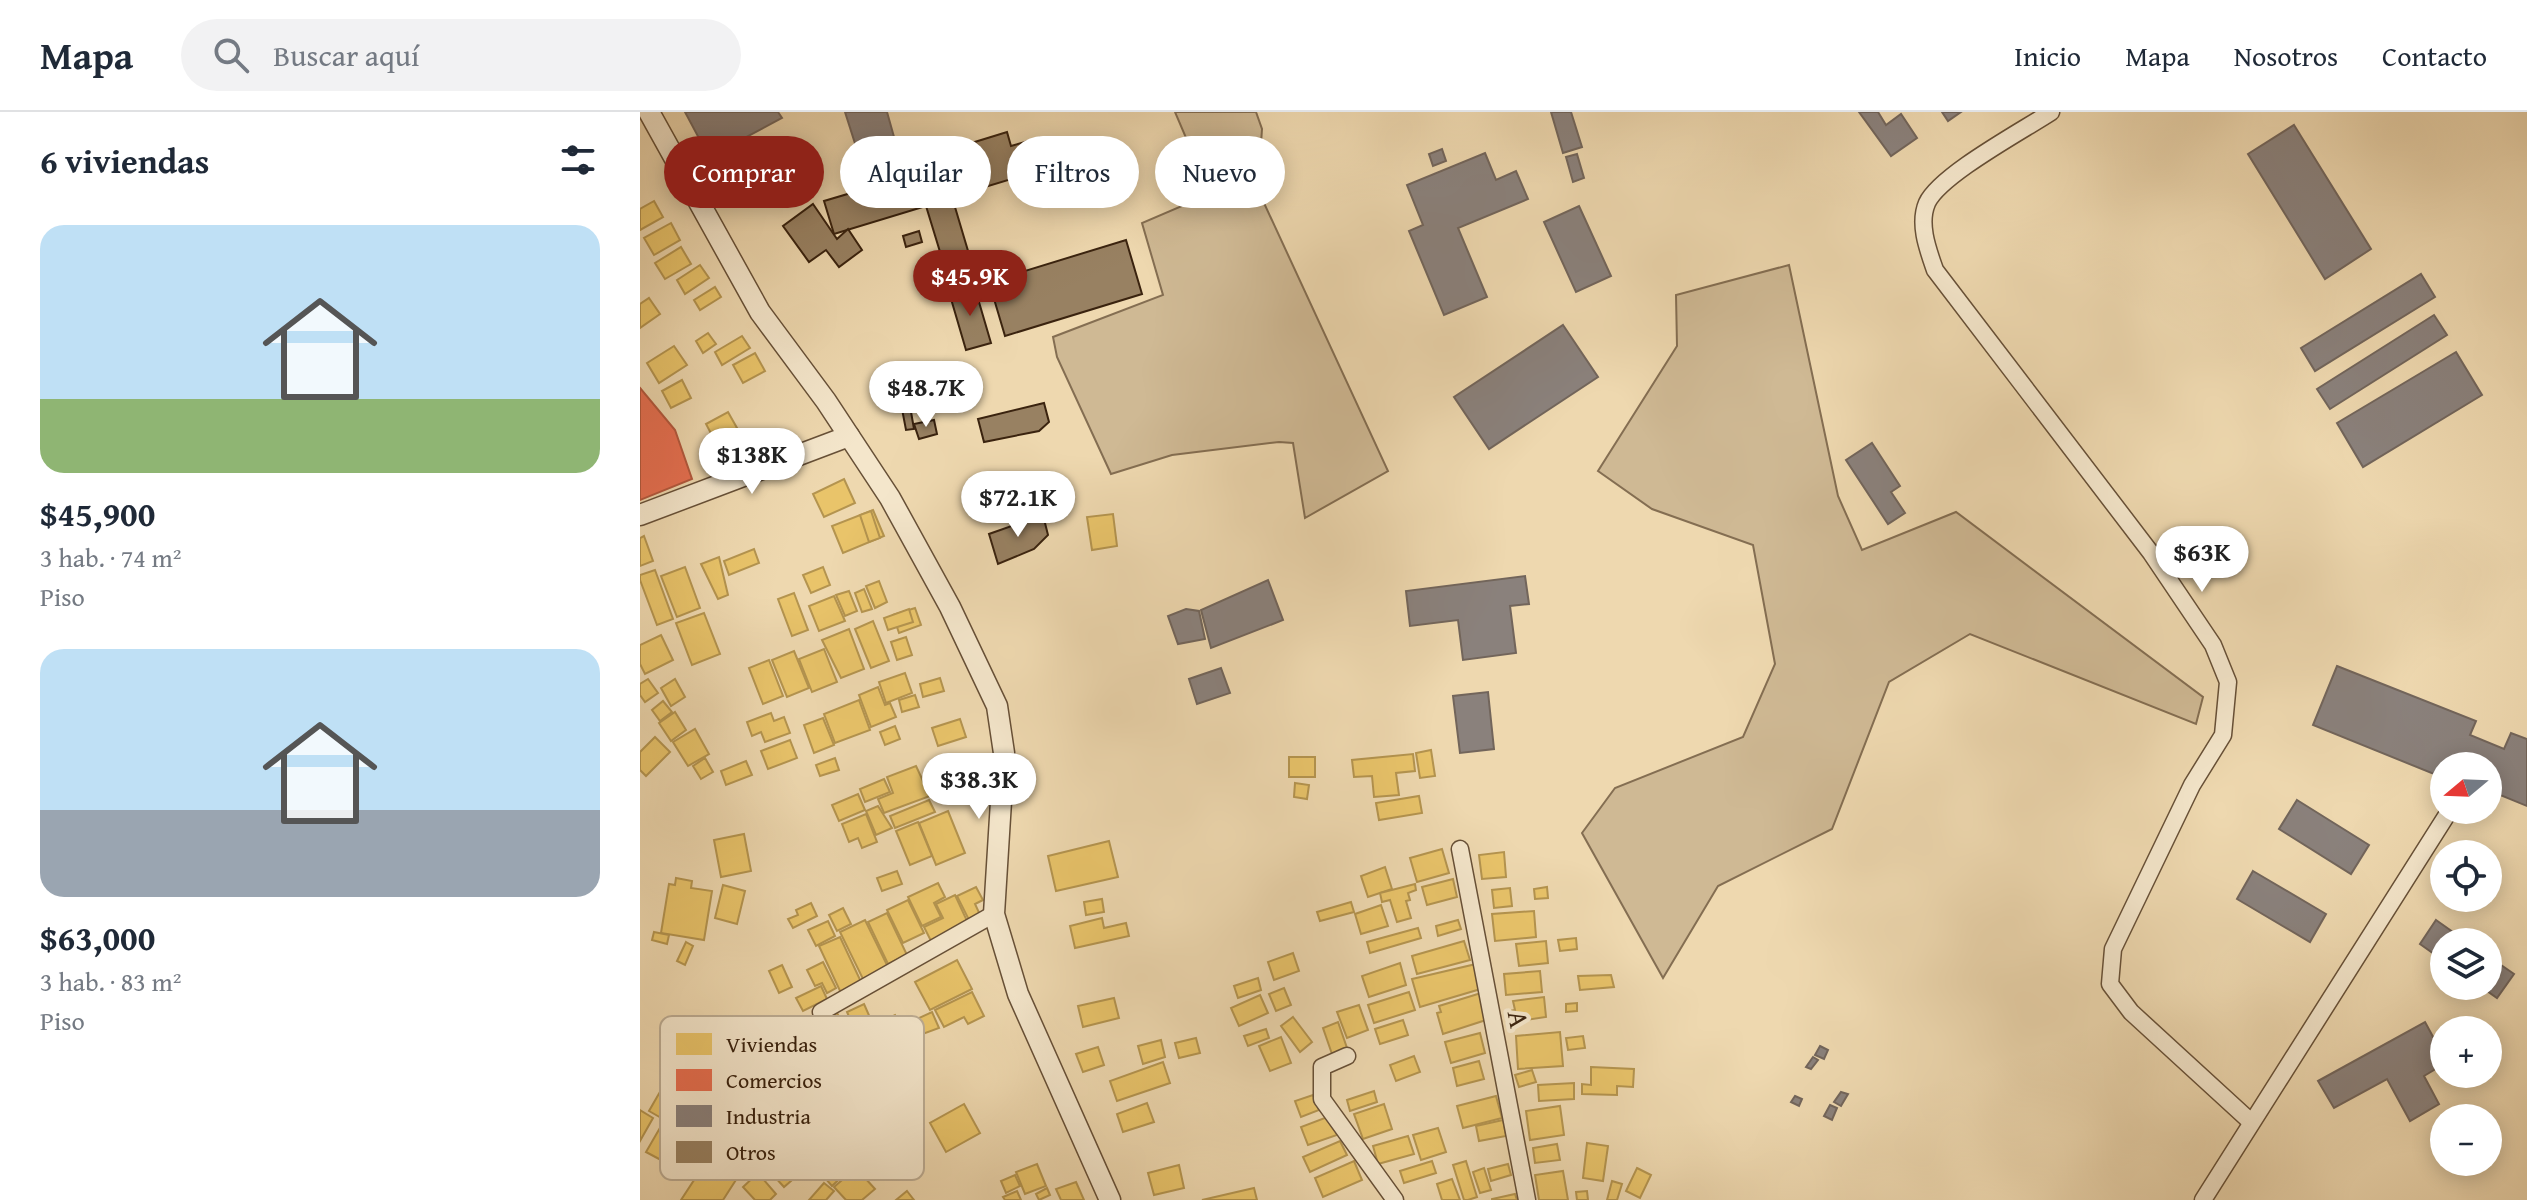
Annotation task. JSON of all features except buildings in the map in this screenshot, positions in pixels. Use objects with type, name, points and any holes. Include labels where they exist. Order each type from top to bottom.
[{"type":"street","points":[[649,112],[760,312],[890,498],[950,607],[997,706],[1004,753],[994,914],[1018,994],[1110,1200]]},
{"type":"street","points":[[2051,112],[1939,186],[1926,206],[1925,240],[1935,270],[2151,553],[2213,645],[2228,682],[2223,735],[2192,785],[2113,949],[2110,984],[2131,1012],[2251,1122]]},
{"type":"street","points":[[640,515],[849,436]]},
{"type":"street","points":[[2203,1200],[2441,824]]},
{"type":"street","name":"A","points":[[1460,849],[1527,1200]]},
{"type":"street","points":[[821,1012],[994,914]]},
{"type":"street","points":[[1347,1056],[1322,1067],[1322,1099],[1395,1200]]},
{"type":"shaded area","points":[[1175,112],[1256,112],[1262,129],[1262,136],[1185,136]]},
{"type":"shaded area","points":[[1177,208],[1266,208],[1388,471],[1305,518],[1293,443],[1172,455],[1111,474],[1057,357],[1053,337],[1163,295],[1142,223]]},
{"type":"shaded area","points":[[1789,265],[1838,496],[1862,550],[1956,512],[2203,697],[2196,724],[1970,634],[1889,682],[1832,829],[1718,886],[1663,978],[1582,833],[1615,788],[1743,737],[1775,664],[1753,545],[1652,509],[1598,471],[1677,346],[1676,295]]}]
